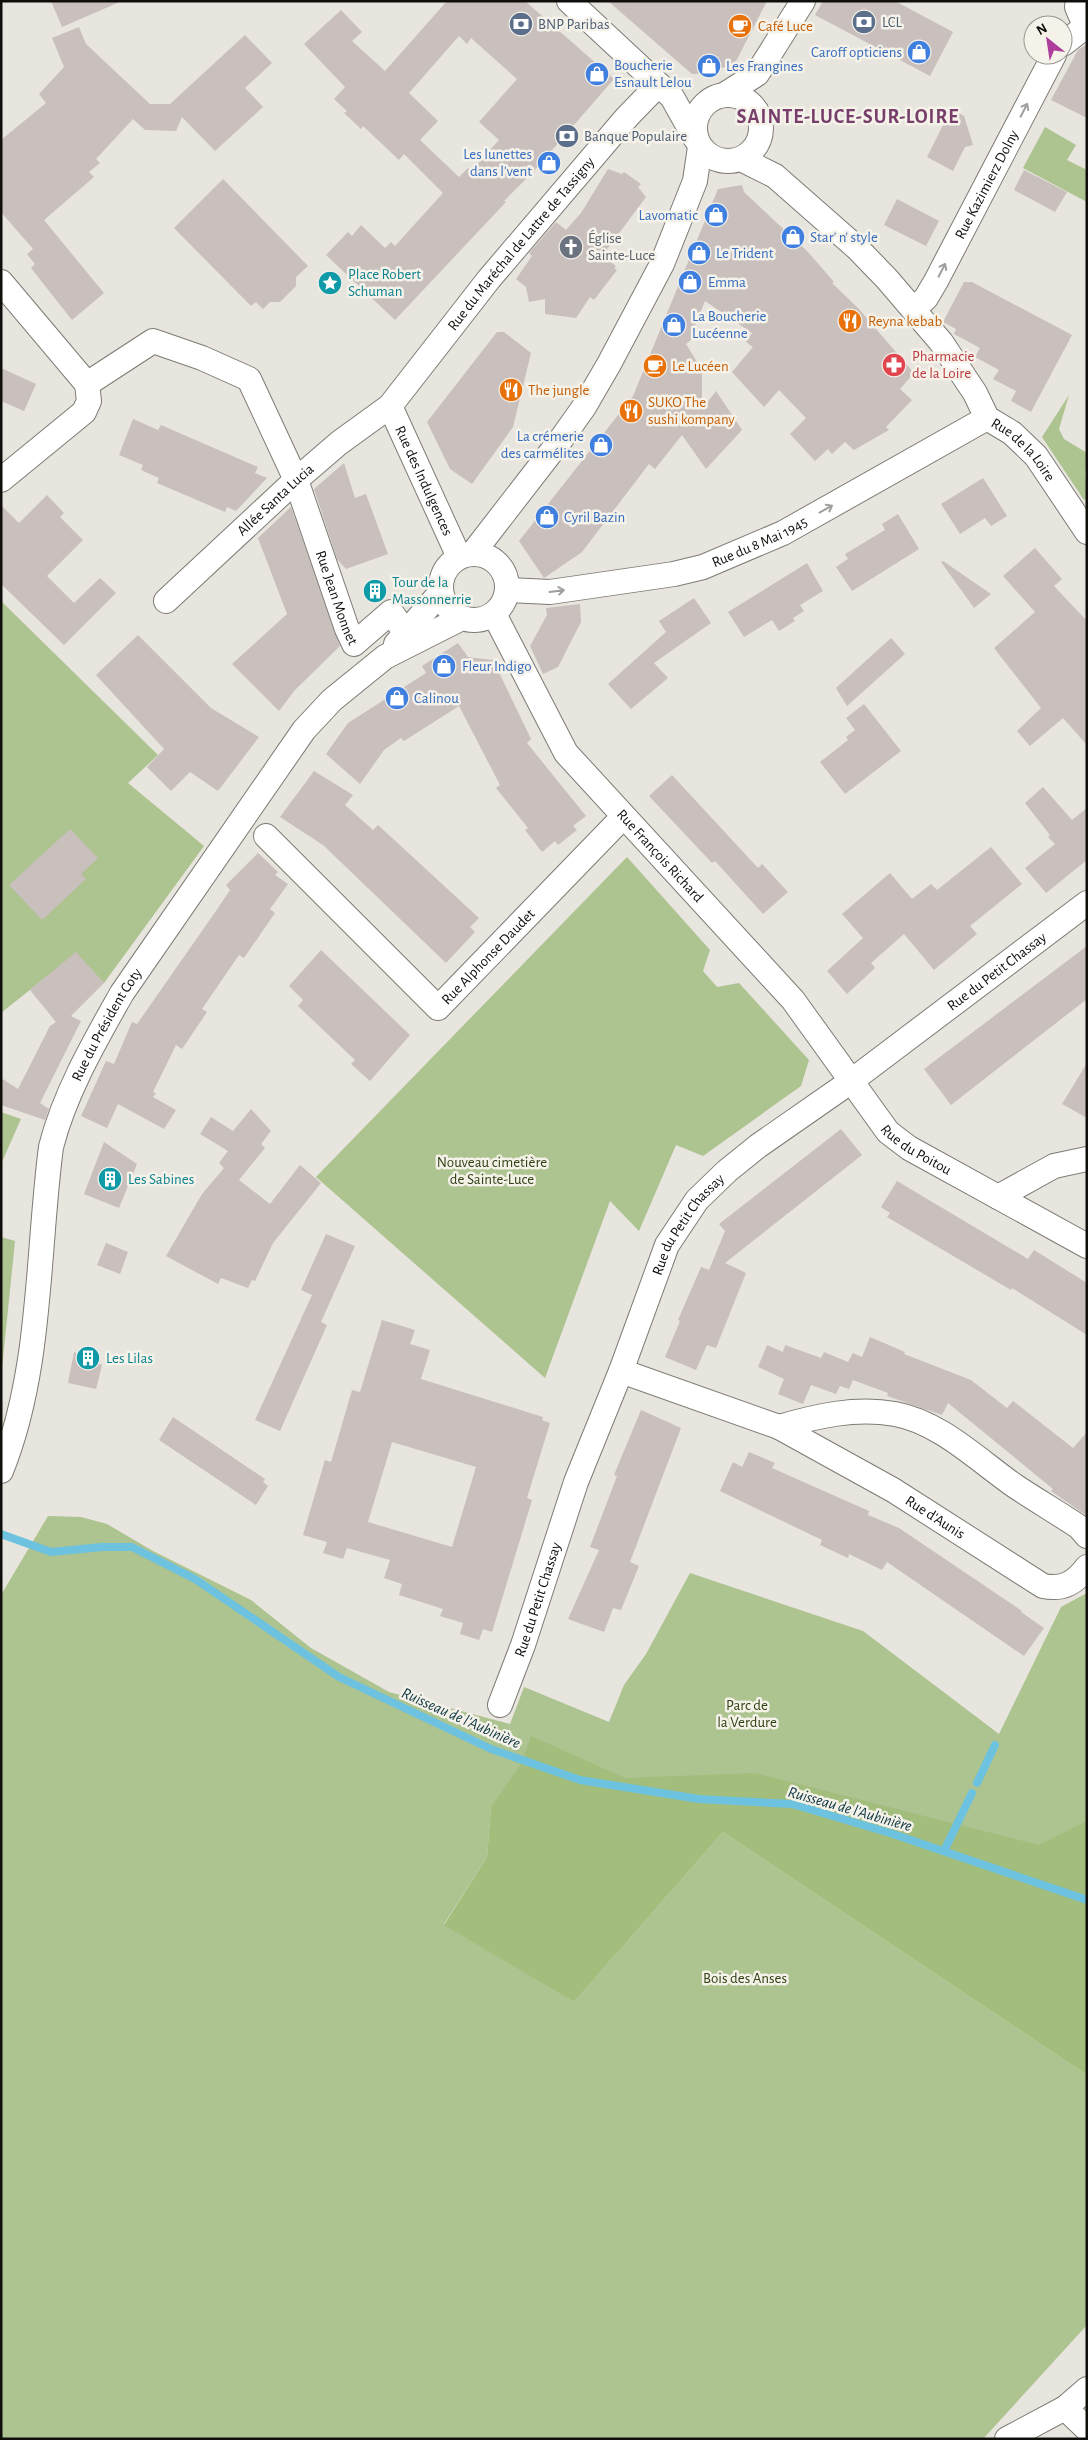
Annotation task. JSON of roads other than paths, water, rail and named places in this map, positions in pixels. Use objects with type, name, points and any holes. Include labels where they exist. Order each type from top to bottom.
[{"type":"street","points":[[569,1],[665,91],[707,155],[730,160]]},
{"type":"street","points":[[466,555],[488,556],[496,560],[503,569],[507,579],[508,590],[506,600],[494,614],[473,621],[462,618],[448,608],[441,592],[441,581],[444,571],[466,555],[512,505],[584,407],[662,264],[695,181],[698,142],[696,116],[716,99],[757,74],[803,1]]},
{"type":"street","points":[[1073,37],[1086,29],[1077,7],[1078,1]]},
{"type":"street","name":"Rue Kazimierz Dolny","points":[[914,309],[926,298],[936,281],[1049,65]]},
{"type":"street","points":[[695,181],[730,160],[751,152],[758,140],[761,129],[756,112],[757,74]]},
{"type":"street","points":[[665,91],[716,99],[742,98],[756,112]]},
{"type":"street","name":"Rue du Maréchal de Lattre de Tassigny","points":[[390,406],[489,279],[627,117],[665,91]]},
{"type":"street","name":"Rue de la Loire","points":[[758,140],[775,176]]},
{"type":"street","name":"Rue de la Loire","points":[[730,160],[775,176],[857,248],[914,309],[954,361],[987,418],[1012,433],[1036,456],[1087,532]]},
{"type":"street","points":[[1,282],[87,384],[89,401],[84,412],[1,480]]},
{"type":"street","points":[[87,384],[153,341],[202,358],[249,379],[296,480]]},
{"type":"street","name":"Allée Santa Lucia","points":[[166,601],[296,480],[339,444],[390,406]]},
{"type":"street","name":"Rue des Indulgences","points":[[390,406],[466,555]]},
{"type":"street","name":"Rue du 8 Mai 1945","points":[[508,590],[550,592],[665,576],[703,567],[783,533],[987,418]]},
{"type":"street","name":"Rue Jean Monnet","points":[[296,480],[347,629],[354,644],[391,612],[405,632]]},
{"type":"street","points":[[496,560],[512,505]]},
{"type":"street","name":"Rue du Président Coty","points":[[385,657],[441,592]]},
{"type":"street","name":"Rue François Richard","points":[[494,614],[566,753],[793,1000],[850,1082]]},
{"type":"street","name":"Rue du Président Coty","points":[[1,1471],[17,1422],[29,1371],[50,1146],[58,1120],[99,1034],[122,993],[304,730],[332,700],[385,657],[462,618]]},
{"type":"street","name":"Rue Alphonse Daudet","points":[[266,836],[438,1008],[623,817]]},
{"type":"street","name":"Rue du Petit Chassay","points":[[500,1705],[523,1645],[576,1482],[621,1371],[667,1244],[696,1200],[727,1170],[758,1146],[850,1082],[1087,903]]},
{"type":"street","name":"Rue du Poitou","points":[[850,1082],[888,1132],[909,1148],[1087,1246]]},
{"type":"street","points":[[998,1198],[1054,1166],[1087,1159]]},
{"type":"street","name":"Rue d'Aunis","points":[[621,1371],[779,1427],[893,1490],[1043,1586],[1055,1589],[1066,1586],[1079,1578],[1087,1567]]},
{"type":"street","points":[[779,1427],[839,1412],[896,1414],[918,1421],[946,1436],[1015,1486],[1079,1527],[1087,1536]]},
{"type":"street","points":[[1007,2439],[1065,2408],[1087,2389]]},
{"type":"street","points":[[1065,2408],[1087,2429]]},
{"type":"waterway","name":"Ruisseau de l'Aubinière","points":[[1,1534],[51,1552],[102,1547],[132,1547],[195,1579],[339,1677],[491,1749],[580,1780],[699,1799],[792,1804],[890,1833],[1087,1900]]},
{"type":"waterway","points":[[977,1783],[995,1745]]},
{"type":"waterway","points":[[944,1851],[972,1793]]},
{"type":"place","name":"LCL","points":[[864,22]]},
{"type":"place","name":"BNP Paribas","points":[[521,24]]},
{"type":"place","name":"Café Luce","points":[[740,26]]},
{"type":"place","name":"Caroff opticiens","points":[[919,52]]},
{"type":"place","name":"Les Frangines","points":[[709,66]]},
{"type":"place","name":"Boucherie Esnault Lelou","points":[[597,74]]},
{"type":"place","name":"Banque Populaire","points":[[567,136]]},
{"type":"place","name":"Les lunettes dans l'vent","points":[[549,163]]},
{"type":"place","name":"Lavomatic","points":[[716,215]]},
{"type":"place","name":"Star' n' style","points":[[793,237]]},
{"type":"place","name":"Église Sainte-Luce","points":[[571,247]]},
{"type":"place","name":"Le Trident","points":[[699,253]]},
{"type":"place","name":"Emma","points":[[690,282]]},
{"type":"place","name":"Place Robert Schuman","points":[[330,283]]},
{"type":"place","name":"Reyna kebab","points":[[850,321]]},
{"type":"place","name":"La Boucherie Lucéenne","points":[[674,325]]},
{"type":"place","name":"Pharmacie de la Loire","points":[[894,365]]},
{"type":"place","name":"Le Lucéen","points":[[655,366]]},
{"type":"place","name":"The jungle","points":[[511,390]]},
{"type":"place","name":"SUKO The sushi kompany","points":[[631,411]]},
{"type":"place","name":"La crémerie des carmélites","points":[[601,445]]},
{"type":"place","name":"Cyril Bazin","points":[[547,517]]},
{"type":"place","name":"Tour de la Massonnerrie","points":[[375,591]]},
{"type":"place","name":"Fleur Indigo","points":[[444,666]]},
{"type":"place","name":"Calinou","points":[[397,698]]},
{"type":"place","name":"Les Sabines","points":[[110,1179]]},
{"type":"place","name":"Les Lilas","points":[[88,1358]]},
{"type":"district","name":"SAINTE-LUCE-SUR-LOIRE","points":[[848,117]]},
{"type":"park label","name":"Nouveau cimetière de Sainte-Luce","points":[[492,1170]]},
{"type":"park label","name":"Parc de la Verdure","points":[[747,1714]]},
{"type":"park label","name":"Bois des Anses","points":[[745,1978]]}]
